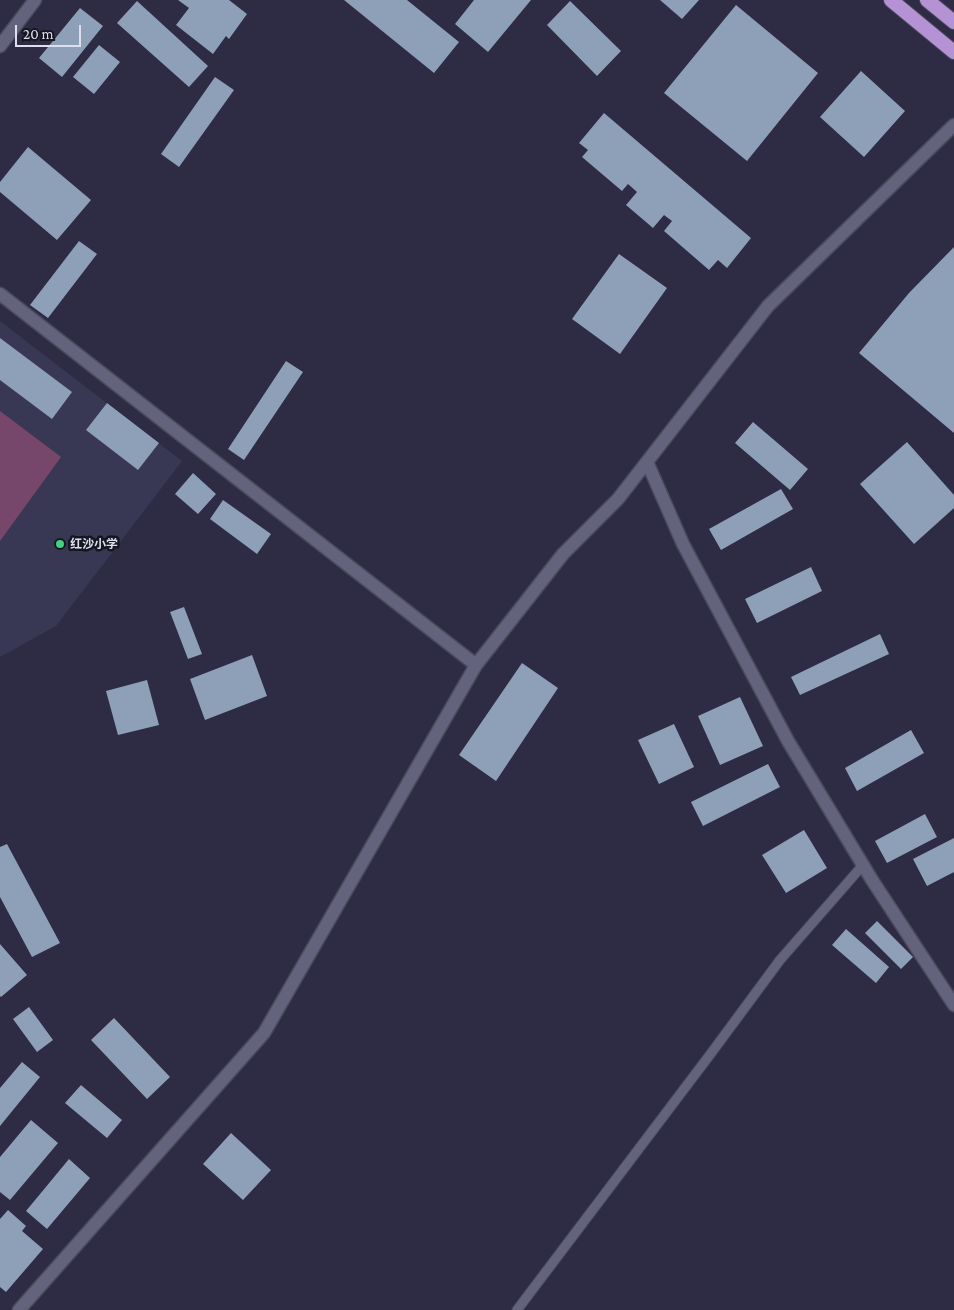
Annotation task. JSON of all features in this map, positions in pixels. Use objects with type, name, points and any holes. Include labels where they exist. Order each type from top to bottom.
[{"type":"highway","points":[[891,0],[954,52]]},
{"type":"highway","points":[[927,0],[954,22]]},
{"type":"street","points":[[0,46],[35,0]]},
{"type":"street","points":[[19,1310],[264,1033],[476,665],[563,554],[618,499],[768,306],[954,125]]},
{"type":"street","points":[[0,294],[476,665]]},
{"type":"street","points":[[647,462],[683,544],[788,741],[863,865],[954,1005]]},
{"type":"lane","points":[[518,1310],[780,960],[863,865]]},
{"type":"shaded area","name":"红沙小学","points":[[0,321],[182,461],[56,626],[0,657]]},
{"type":"shaded area","points":[[0,411],[61,457],[0,541]]},
{"type":"building","points":[[178,0],[229,0],[247,14],[229,39],[226,36],[213,54],[176,25],[189,8]]},
{"type":"building","points":[[344,0],[407,0],[459,42],[434,73]]},
{"type":"building","points":[[474,0],[531,0],[488,52],[455,24]]},
{"type":"building","points":[[660,0],[699,0],[682,19]]},
{"type":"building","points":[[137,1],[208,66],[189,87],[117,23]]},
{"type":"building","points":[[570,1],[621,51],[597,76],[547,25]]},
{"type":"building","points":[[736,5],[818,73],[747,161],[664,93]]},
{"type":"building","points":[[80,8],[103,26],[62,77],[39,58]]},
{"type":"building","points":[[99,45],[120,62],[94,94],[73,77]]},
{"type":"building","points":[[861,71],[905,111],[864,157],[820,117]]},
{"type":"building","points":[[215,77],[234,90],[179,167],[161,154]]},
{"type":"building","points":[[604,113],[751,238],[727,268],[718,260],[709,270],[664,231],[672,221],[664,215],[653,228],[626,205],[637,192],[628,184],[622,191],[582,157],[588,150],[579,143]]},
{"type":"building","points":[[28,147],[91,200],[57,240],[0,192],[0,182]]},
{"type":"building","points":[[79,241],[97,254],[48,318],[30,305]]},
{"type":"building","points":[[954,247],[954,433],[859,353],[909,293]]},
{"type":"building","points":[[619,254],[667,288],[620,354],[572,319]]},
{"type":"building","points":[[0,338],[72,392],[52,419],[0,380]]},
{"type":"building","points":[[286,361],[303,372],[244,460],[228,449]]},
{"type":"building","points":[[107,403],[159,443],[138,470],[86,430]]},
{"type":"building","points":[[753,422],[808,469],[790,490],[735,443]]},
{"type":"building","points":[[907,442],[954,495],[954,508],[914,544],[860,484]]},
{"type":"building","points":[[193,473],[216,494],[198,514],[175,494]]},
{"type":"building","points":[[781,489],[793,509],[721,550],[709,529]]},
{"type":"building","points":[[223,500],[271,534],[257,554],[210,519]]},
{"type":"building","points":[[811,567],[822,591],[757,623],[745,599]]},
{"type":"building","points":[[184,607],[202,654],[188,659],[170,612]]},
{"type":"building","points":[[880,634],[889,654],[800,695],[791,677]]},
{"type":"building","points":[[252,655],[267,696],[205,720],[190,679]]},
{"type":"building","points":[[522,663],[558,688],[496,781],[459,755]]},
{"type":"building","points":[[147,680],[159,725],[118,735],[106,691]]},
{"type":"building","points":[[740,697],[763,746],[720,765],[698,716]]},
{"type":"building","points":[[674,724],[694,767],[659,784],[638,740]]},
{"type":"building","points":[[911,730],[924,753],[857,791],[845,768]]},
{"type":"building","points":[[768,764],[780,787],[703,826],[691,802]]},
{"type":"building","points":[[925,814],[937,837],[887,863],[875,841]]},
{"type":"building","points":[[804,830],[827,868],[786,893],[762,855]]},
{"type":"building","points":[[954,838],[954,872],[927,886],[913,859]]},
{"type":"building","points":[[7,844],[60,943],[32,957],[0,897],[0,847]]},
{"type":"building","points":[[877,921],[913,957],[901,969],[865,933]]},
{"type":"building","points":[[846,929],[889,967],[876,983],[832,945]]},
{"type":"building","points":[[0,944],[27,975],[1,997],[0,996]]},
{"type":"building","points":[[29,1007],[53,1040],[37,1052],[13,1019]]},
{"type":"building","points":[[114,1018],[170,1077],[147,1099],[91,1040]]},
{"type":"building","points":[[22,1062],[40,1077],[0,1126],[0,1088]]},
{"type":"building","points":[[81,1085],[122,1120],[107,1138],[65,1103]]},
{"type":"building","points":[[31,1120],[58,1143],[10,1200],[0,1192],[0,1157]]},
{"type":"building","points":[[231,1133],[271,1170],[243,1200],[203,1164]]},
{"type":"building","points":[[69,1159],[90,1178],[47,1229],[26,1211]]},
{"type":"building","points":[[8,1210],[26,1226],[22,1231],[43,1249],[6,1292],[0,1287],[0,1219]]},
{"type":"place","name":"红沙小学","points":[[60,544]]}]
